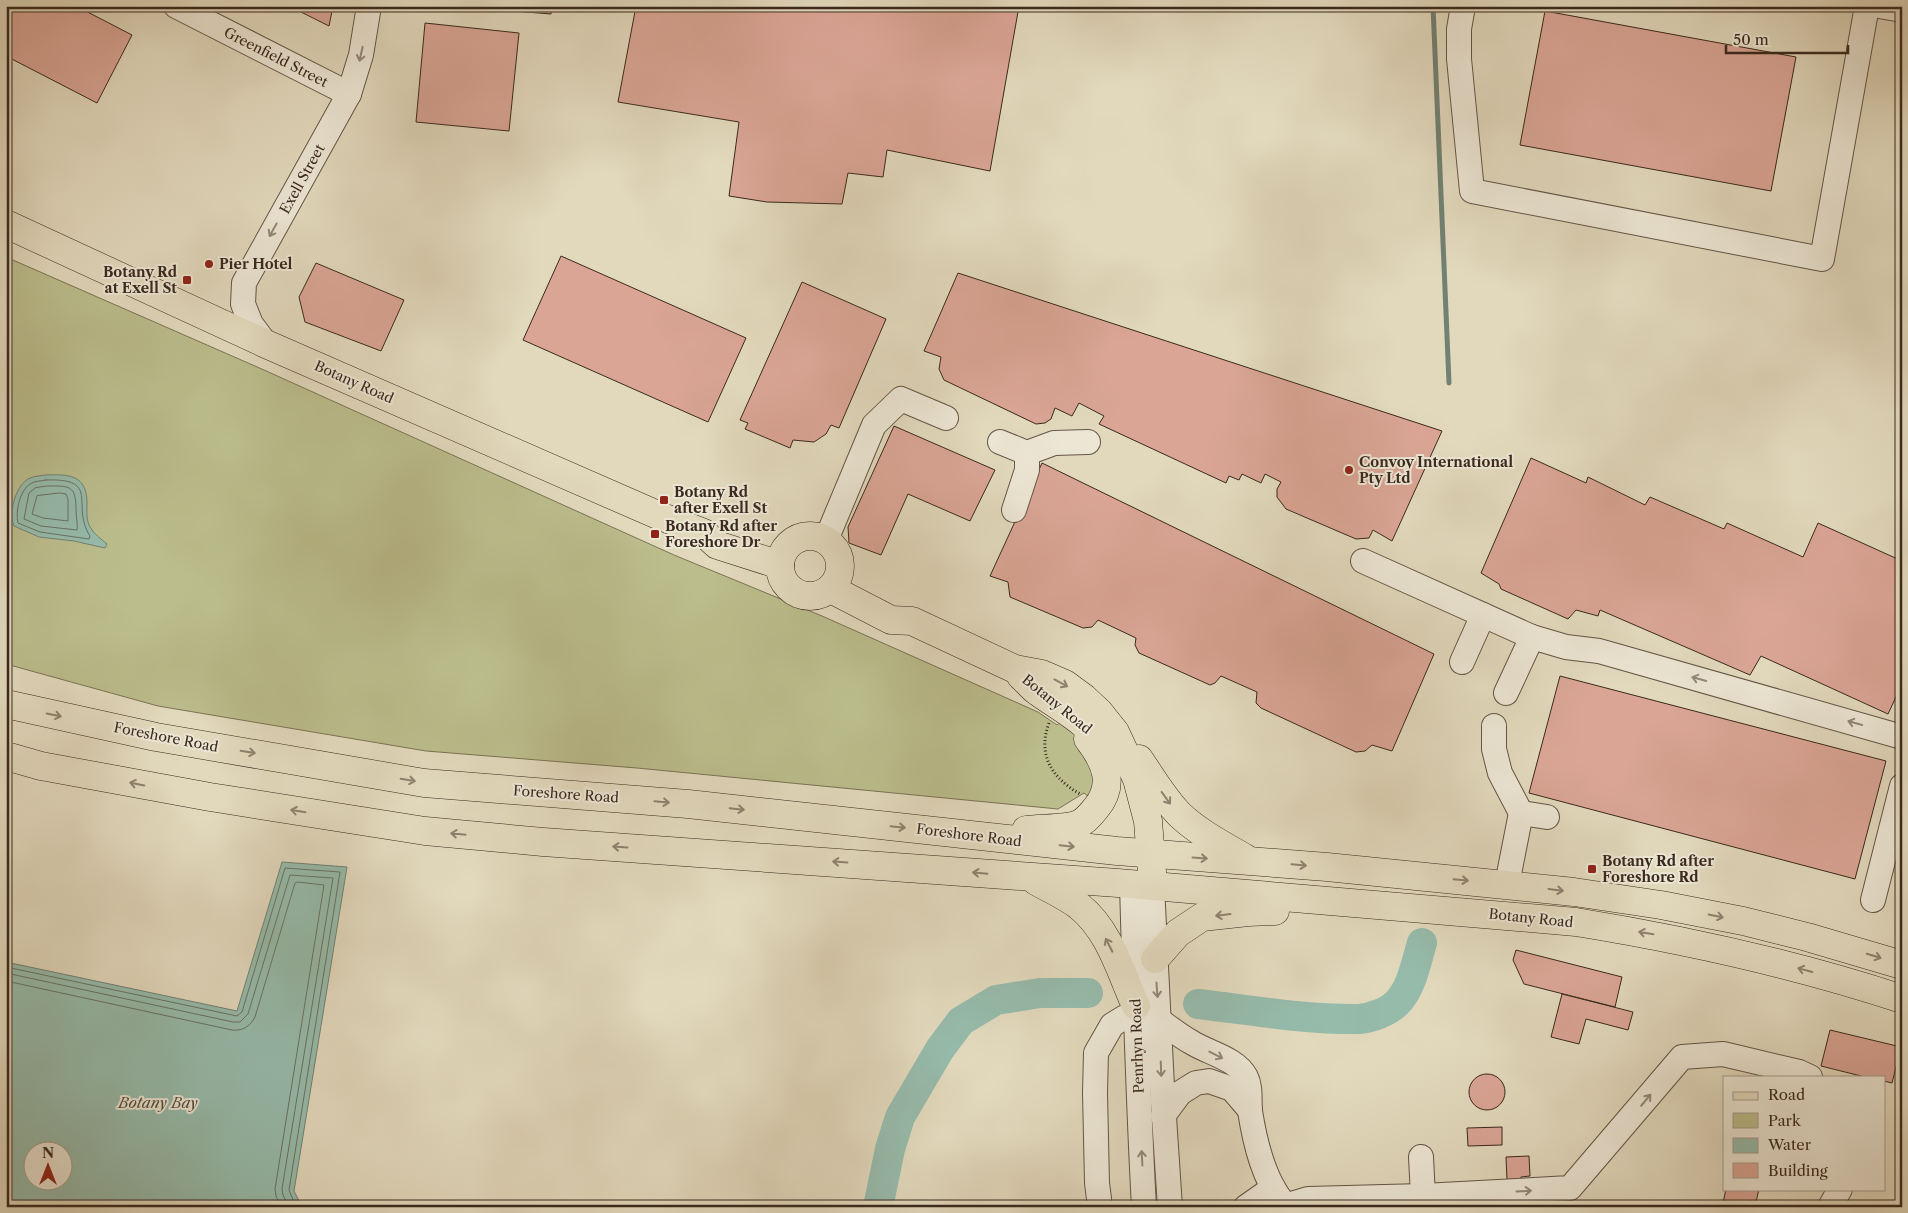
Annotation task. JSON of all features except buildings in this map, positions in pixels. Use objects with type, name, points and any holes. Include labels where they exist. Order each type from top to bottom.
[{"type":"main road","name":"Botany Road","points":[[6,224],[266,344],[704,533],[717,545],[784,555]]},
{"type":"main road","points":[[816,536],[826,540],[833,546],[841,563],[836,581],[823,594],[813,597],[798,594],[785,584],[781,575],[784,555],[796,539],[816,536]]},
{"type":"main road","name":"Botany Road","points":[[836,581],[860,587],[897,606],[912,621],[1015,669],[1042,674],[1065,684],[1099,712],[1115,732],[1137,779],[1148,821],[1141,853],[1142,885],[1576,922],[1647,933],[1713,947],[1846,980],[1902,998]]},
{"type":"main road","name":"Botany Road","points":[[1015,669],[1037,691],[1091,729],[1105,749],[1125,799],[1141,853]]},
{"type":"main road","name":"Foreshore Road","points":[[6,704],[156,737],[424,783],[688,804],[1141,853]]},
{"type":"main road","points":[[967,835],[1079,824],[1088,818],[1098,807],[1106,794],[1105,768],[1098,752],[1063,709]]},
{"type":"main road","points":[[1115,732],[1133,750],[1168,802],[1180,815],[1215,841],[1250,861]]},
{"type":"main road","points":[[6,756],[41,766],[210,797],[425,831],[543,842],[1142,885]]},
{"type":"main road","points":[[1141,853],[1507,884],[1617,898],[1743,921],[1807,937],[1902,965]]},
{"type":"main road","points":[[1028,877],[1078,905],[1089,915],[1108,941],[1144,1015]]},
{"type":"main road","points":[[1155,959],[1178,933],[1202,917],[1248,912],[1328,911],[1394,907]]},
{"type":"street","name":"Greenfield Street","points":[[176,6],[349,94]]},
{"type":"street","name":"Exell Street","points":[[266,344],[251,324],[243,304],[244,283],[349,94],[361,56],[370,6]]},
{"type":"street","points":[[1463,6],[1459,29],[1459,59],[1472,191],[1822,259],[1867,6]]},
{"type":"street","points":[[1879,6],[1902,10]]},
{"type":"street","points":[[826,540],[874,425],[901,399],[946,418]]},
{"type":"street","points":[[1000,442],[1027,453],[1054,443],[1088,442]]},
{"type":"street","points":[[1014,510],[1027,470],[1027,453]]},
{"type":"street","points":[[1363,561],[1532,637],[1566,646],[1599,651],[1902,737]]},
{"type":"street","points":[[1462,662],[1483,615]]},
{"type":"street","points":[[1506,693],[1532,637]]},
{"type":"street","points":[[1494,726],[1494,749],[1500,774],[1521,813],[1507,884]]},
{"type":"street","points":[[1873,900],[1902,786]]},
{"type":"street","points":[[1521,813],[1547,817]]},
{"type":"street","name":"Penrhyn Road","points":[[1142,885],[1155,959],[1144,1015],[1137,1069],[1144,1207]]},
{"type":"street","name":"Penrhyn Road","points":[[1142,885],[1144,1015],[1163,1116],[1170,1207]]},
{"type":"street","points":[[1100,1207],[1094,1092],[1096,1052],[1112,1025],[1125,1017],[1144,1015],[1191,1043],[1238,1067],[1246,1076],[1249,1087],[1250,1110],[1258,1147],[1280,1202]]},
{"type":"street","points":[[1246,1207],[1308,1199],[1425,1202],[1570,1188],[1682,1057],[1723,1054],[1800,1072],[1808,1076]]},
{"type":"street","points":[[1163,1116],[1180,1092],[1196,1083],[1209,1080],[1232,1089],[1250,1110]]},
{"type":"street","points":[[1421,1157],[1425,1202]]},
{"type":"street","points":[[1830,1207],[1839,1190]]},
{"type":"path","points":[[1063,709],[1050,720],[1044,736],[1044,745],[1048,762],[1057,777],[1080,794]]},
{"type":"green space","points":[[6,257],[264,370],[674,555],[822,616],[1038,712],[1057,725],[1064,719],[1074,726],[1100,786],[1089,797],[1084,793],[1058,809],[637,768],[426,751],[158,706],[6,664]]},
{"type":"water","points":[[46,475],[69,476],[80,482],[86,494],[89,524],[92,530],[107,544],[105,548],[74,541],[39,537],[14,526],[12,513],[17,492],[25,481],[30,478]]},
{"type":"water","name":"Botany Bay","points":[[282,862],[347,867],[294,1191],[302,1207],[6,1207],[6,962],[237,1011]]},
{"type":"waterway","points":[[1433,6],[1449,383]]},
{"type":"waterway","points":[[1198,1004],[1319,1018],[1359,1019],[1369,1017],[1389,1009],[1402,997],[1413,974],[1422,943]]},
{"type":"waterway","points":[[878,1207],[890,1149],[900,1117],[940,1049],[961,1021],[996,1000],[1040,993],[1088,993]]},
{"type":"place","name":"Pier Hotel","points":[[209,264]]},
{"type":"place","name":"Botany Rd at Exell St","points":[[187,280]]},
{"type":"place","name":"Convoy International Pty Ltd","points":[[1349,470]]},
{"type":"place","name":"Botany Rd after Exell St","points":[[664,500]]},
{"type":"place","name":"Botany Rd after Foreshore Dr","points":[[655,534]]},
{"type":"place","name":"Botany Rd after Foreshore Rd","points":[[1592,869]]}]
